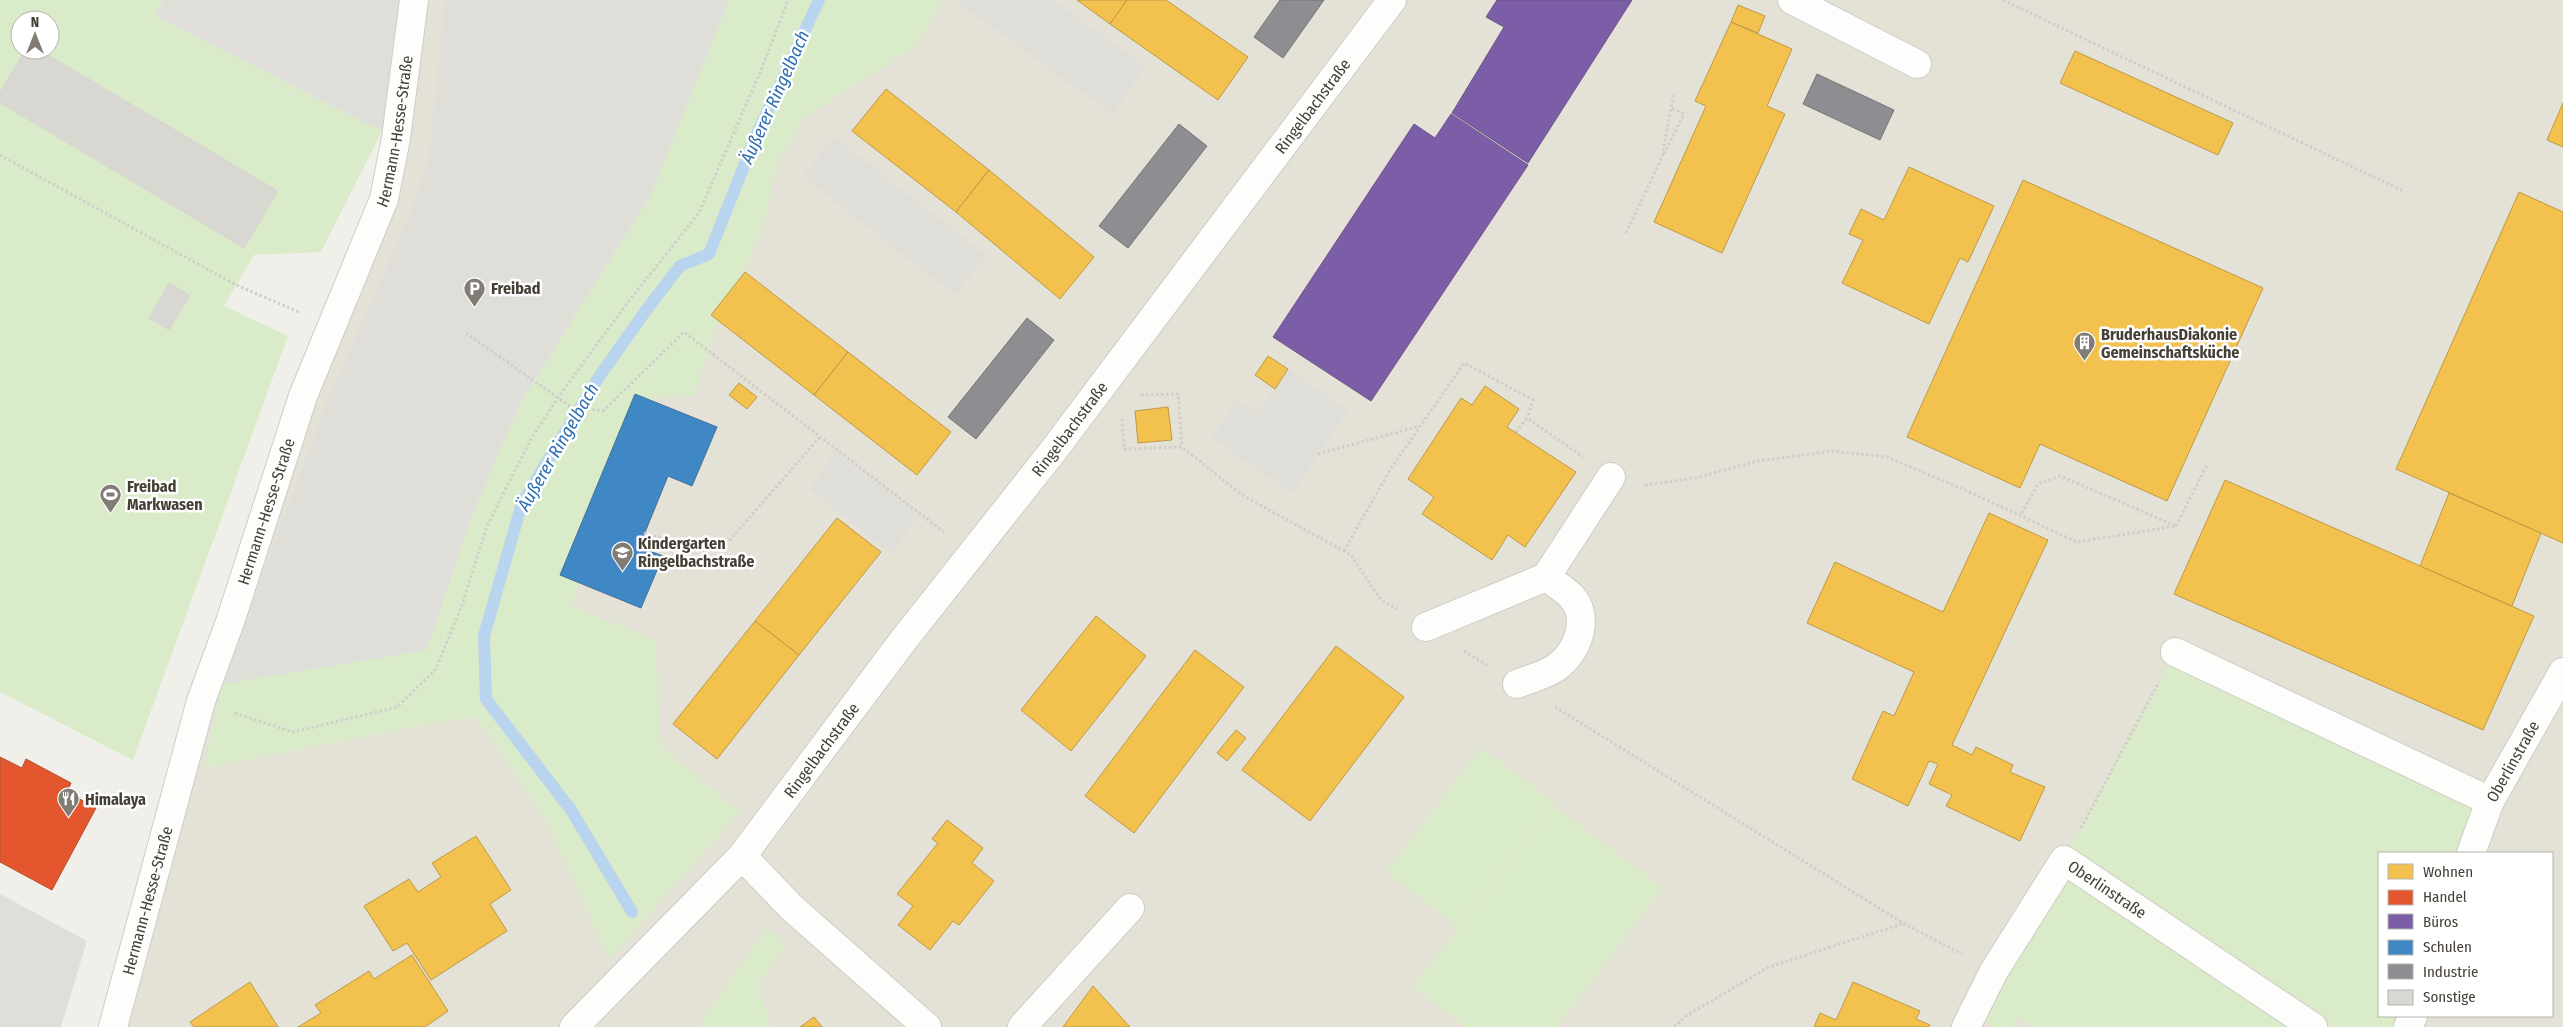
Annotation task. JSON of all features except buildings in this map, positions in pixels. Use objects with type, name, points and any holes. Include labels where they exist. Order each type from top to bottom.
[{"type":"street","name":"Hermann-Hesse-Straße","points":[[113,1027],[201,700],[230,622],[303,396],[384,199],[396,138],[414,0]]},
{"type":"street","name":"Ringelbachstraße","points":[[574,1027],[742,856],[971,553],[1053,450],[1392,0]]},
{"type":"street","points":[[1792,0],[1917,64]]},
{"type":"street","points":[[1426,627],[1546,577],[1611,477]]},
{"type":"street","points":[[1517,684],[1556,667],[1574,649],[1580,632],[1582,614],[1572,596],[1546,577]]},
{"type":"street","points":[[2175,652],[2490,801]]},
{"type":"street","name":"Oberlinstraße","points":[[2471,852],[2490,801],[2563,672]]},
{"type":"street","points":[[742,856],[792,908],[928,1027]]},
{"type":"street","name":"Oberlinstraße","points":[[1966,1027],[1994,971],[2064,860],[2313,1027]]},
{"type":"street","points":[[1022,1027],[1130,908]]},
{"type":"path","points":[[201,700],[293,732],[397,707],[436,669],[462,605],[487,526],[531,439],[558,396],[628,302],[699,214],[762,68],[788,0]]},
{"type":"path","points":[[2003,0],[2405,192]]},
{"type":"path","points":[[1662,157],[1674,92]]},
{"type":"path","points":[[1626,233],[1684,114],[1671,108]]},
{"type":"path","points":[[0,155],[236,285],[332,325]]},
{"type":"path","points":[[466,333],[571,406],[603,411],[684,332],[819,438],[971,553]]},
{"type":"path","points":[[1344,551],[1382,482],[1464,363],[1533,400],[1527,418],[1516,432]]},
{"type":"path","points":[[1140,394],[1178,394],[1182,447]]},
{"type":"path","points":[[1527,418],[1611,477],[1648,485],[1694,478],[1758,461],[1830,451],[1887,457],[2077,542],[2176,526]]},
{"type":"path","points":[[1318,454],[1421,426]]},
{"type":"path","points":[[644,533],[703,552],[729,541],[819,438]]},
{"type":"path","points":[[2176,526],[2208,463]]},
{"type":"path","points":[[2020,516],[2038,484],[2060,476],[2176,526]]},
{"type":"path","points":[[2064,860],[2175,652]]},
{"type":"path","points":[[1674,1027],[1686,1016],[1769,967],[1903,923]]},
{"type":"shaded area","points":[[163,0],[399,0],[382,131],[155,16]]},
{"type":"shaded area","points":[[414,0],[2563,0],[2563,1027],[594,1027],[751,859],[742,856],[574,1027],[113,1027],[168,829],[384,199]]},
{"type":"shaded area","name":"Freibad","points":[[445,0],[729,0],[651,194],[520,402],[471,516],[427,650],[222,684],[327,402],[411,212],[430,152]]},
{"type":"shaded area","points":[[961,0],[1053,0],[1146,67],[1112,114],[959,3]]},
{"type":"shaded area","points":[[833,137],[986,255],[955,295],[803,176]]},
{"type":"shaded area","points":[[1288,369],[1348,410],[1293,493],[1211,438],[1237,400],[1258,413]]},
{"type":"shaded area","points":[[837,451],[920,514],[891,552],[809,489]]},
{"type":"shaded area","points":[[0,894],[87,941],[61,1027],[0,1027]]},
{"type":"green space","name":"Freibad Markwasen","points":[[0,0],[163,0],[155,16],[382,131],[321,252],[254,255],[224,306],[288,336],[133,760],[0,692]]},
{"type":"green space","points":[[729,0],[942,0],[915,47],[803,118],[777,163],[765,221],[746,269],[715,329],[694,396],[655,397],[570,605],[655,640],[661,746],[740,812],[609,959],[546,819],[477,718],[447,721],[204,768],[222,684],[427,650],[472,517],[521,403],[651,195]]},
{"type":"green space","points":[[2175,652],[2490,801],[2471,852],[2378,852],[2378,1017],[2413,1017],[2408,1027],[2033,1027],[2018,1018],[2013,1027],[1995,1027],[1972,1013],[2064,860]]},
{"type":"green space","points":[[1481,748],[1554,802],[1458,927],[1386,872]]},
{"type":"green space","points":[[1553,805],[1663,888],[1557,1027],[1466,1027],[1413,987]]},
{"type":"green space","points":[[767,928],[786,945],[757,985],[771,1027],[697,1027]]},
{"type":"waterway","name":"Äußerer Ringelbach","points":[[632,912],[571,810],[486,699],[484,636],[522,503],[599,377],[644,313],[680,266],[709,254],[756,136],[819,0]]},
{"type":"place","name":"Freibad","points":[[475,307]]},
{"type":"place","name":"BruderhausDiakonie Gemeinschaftsküche","points":[[2085,362]]},
{"type":"place","name":"Freibad Markwasen","points":[[111,514]]},
{"type":"place","name":"Kindergarten Ringelbachstraße","points":[[622,571]]},
{"type":"place","name":"Himalaya","points":[[69,818]]}]
